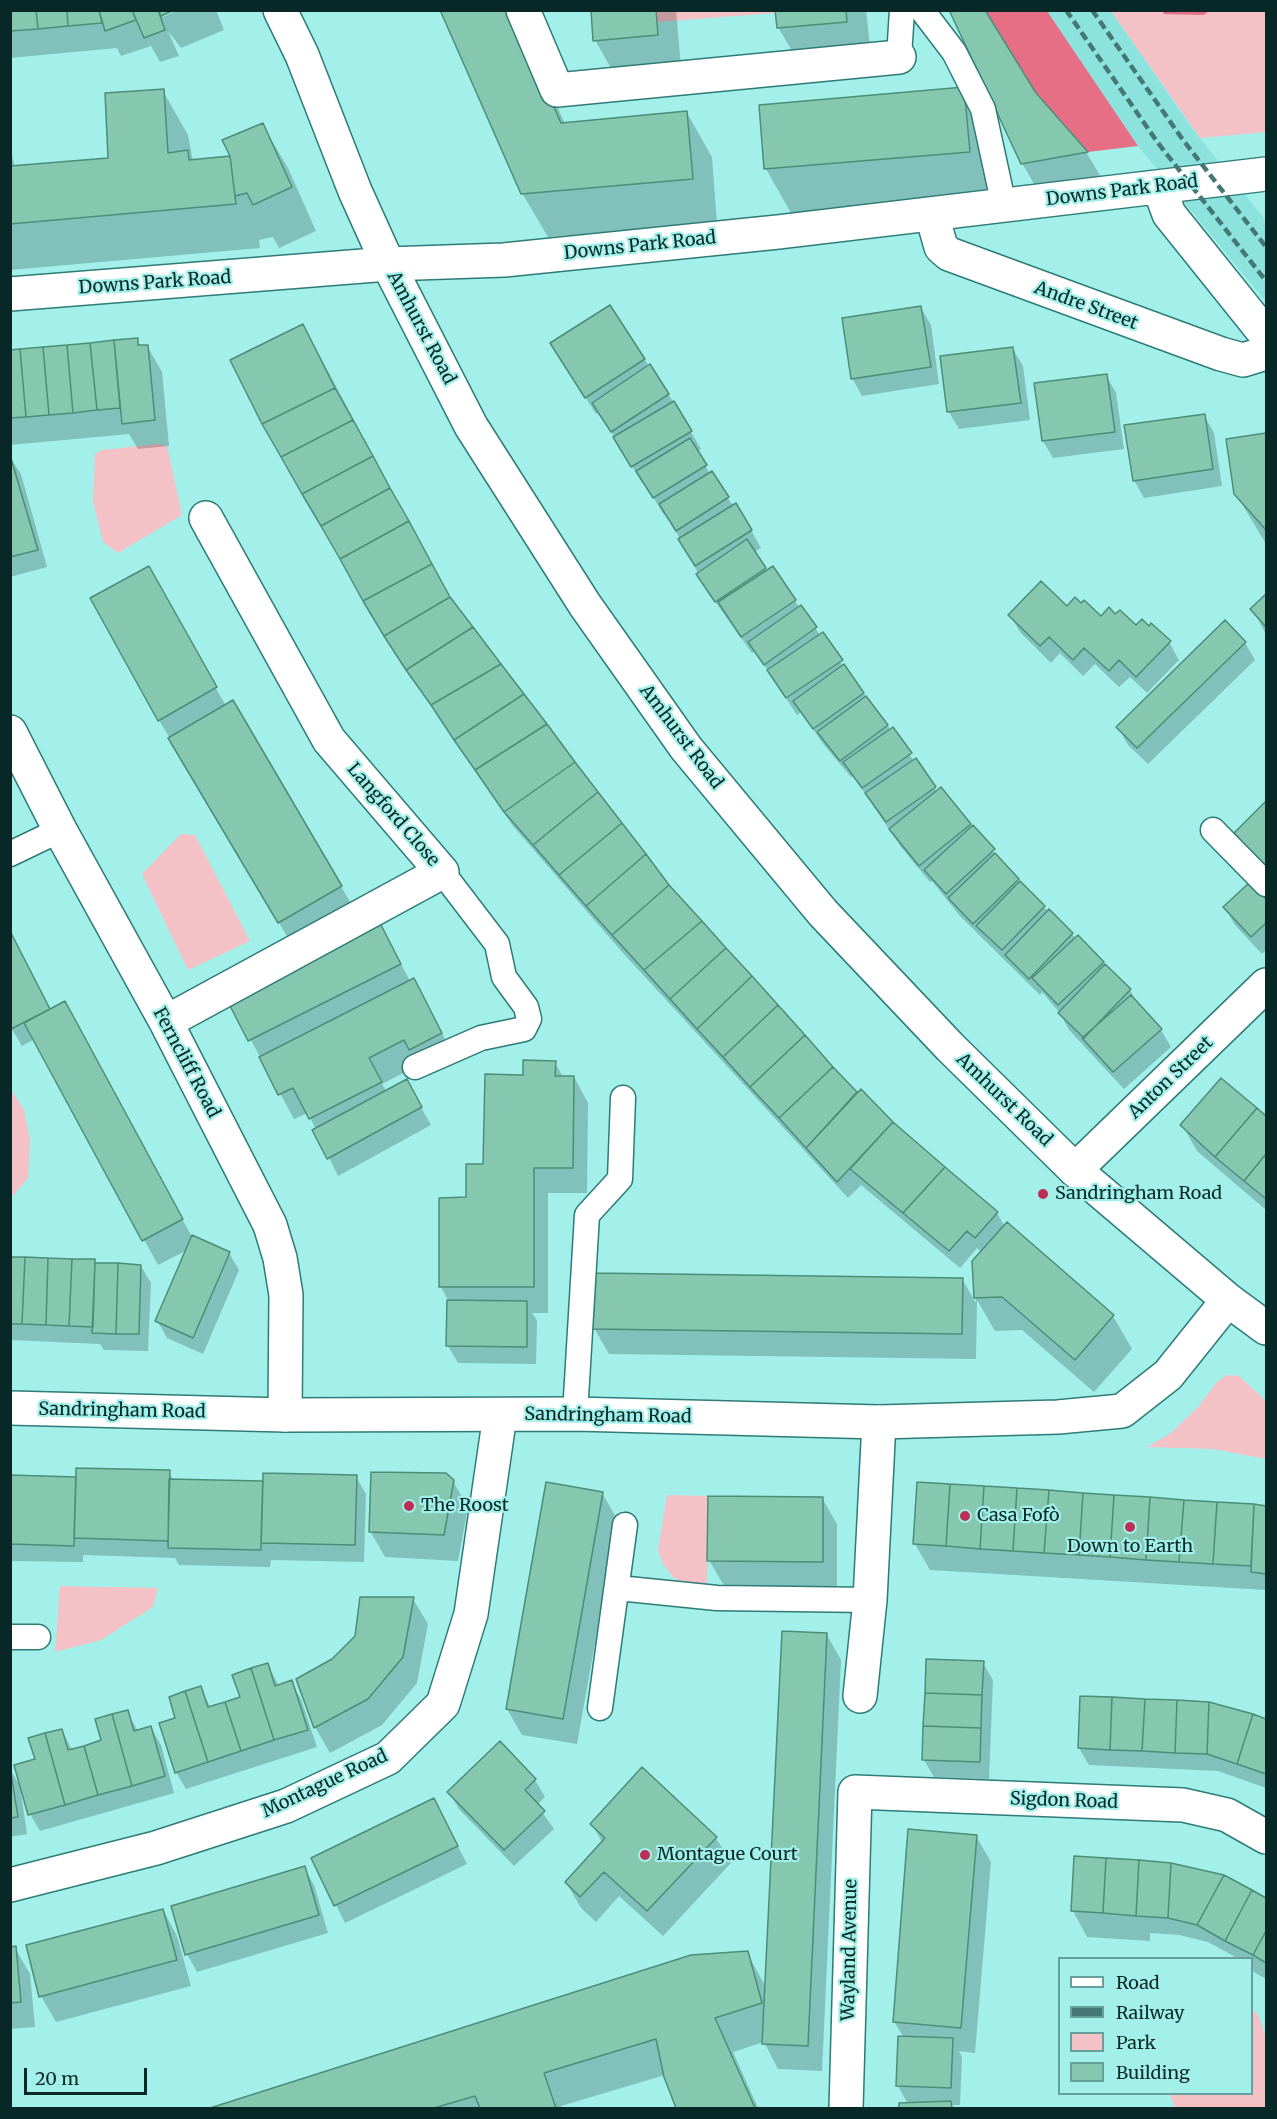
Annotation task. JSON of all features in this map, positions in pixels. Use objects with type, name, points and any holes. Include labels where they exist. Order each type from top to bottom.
[{"type":"street","name":"Amhurst Road","points":[[280,10],[302,55],[355,191],[388,264],[471,426],[585,604],[686,748],[823,913],[950,1047],[1075,1170],[1228,1300],[1266,1328]]},
{"type":"street","points":[[523,10],[557,90],[899,57]]},
{"type":"street","name":"Downs Park Road","points":[[10,294],[388,264],[504,260],[932,215],[1266,174]]},
{"type":"street","points":[[1159,187],[1169,214],[1266,335]]},
{"type":"street","name":"Andre Street","points":[[932,215],[941,247],[949,255],[1221,354],[1243,360],[1266,353]]},
{"type":"street","name":"Langford Close","points":[[166,1022],[442,872],[329,740],[206,518]]},
{"type":"street","name":"Ferncliff Road","points":[[10,732],[60,830],[166,1022],[270,1225],[286,1295],[285,1415]]},
{"type":"street","name":"Anton Street","points":[[1075,1170],[1266,986]]},
{"type":"street","name":"Sandringham Road","points":[[10,1408],[285,1415],[575,1414],[879,1422],[1058,1417],[1122,1411],[1168,1375],[1228,1300]]},
{"type":"street","name":"Montague Road","points":[[10,1885],[156,1848],[286,1806],[388,1758],[443,1704],[471,1614],[500,1415]]},
{"type":"street","points":[[860,1696],[870,1600],[879,1422]]},
{"type":"street","name":"Sigdon Road","points":[[855,1792],[1183,1805],[1227,1815],[1266,1837]]},
{"type":"street","name":"Wayland Avenue","points":[[846,2109],[855,1792]]},
{"type":"lane","points":[[899,57],[902,10]]},
{"type":"lane","points":[[922,10],[954,52],[983,109],[1004,206]]},
{"type":"lane","points":[[10,854],[60,830]]},
{"type":"lane","points":[[1213,830],[1266,884]]},
{"type":"lane","points":[[415,1067],[481,1038],[524,1029],[529,1019],[526,1007],[504,977],[497,944],[442,872]]},
{"type":"lane","points":[[575,1414],[587,1215],[621,1179],[623,1098]]},
{"type":"lane","points":[[600,1708],[625,1525]]},
{"type":"lane","points":[[618,1588],[717,1598],[870,1600]]},
{"type":"lane","points":[[10,1637],[38,1638]]},
{"type":"shaded area","points":[[986,11],[1047,11],[1138,146],[1088,152],[1036,93]]},
{"type":"shaded area","points":[[1047,11],[1111,11],[1192,128],[1266,221],[1266,302],[1138,146]]},
{"type":"shaded area","points":[[1162,11],[1209,11],[1204,15],[1164,14]]},
{"type":"green space","points":[[775,10],[775,13],[657,22],[656,11]]},
{"type":"green space","points":[[1111,11],[1266,11],[1266,132],[1200,138]]},
{"type":"green space","points":[[157,444],[167,446],[182,515],[118,553],[103,542],[93,501],[95,454],[102,450]]},
{"type":"green space","points":[[181,834],[195,835],[250,941],[188,970],[142,874]]},
{"type":"green space","points":[[11,1089],[24,1110],[30,1139],[28,1178],[11,1198]]},
{"type":"green space","points":[[1226,1375],[1239,1376],[1266,1401],[1266,1459],[1213,1449],[1147,1447],[1171,1433]]},
{"type":"green space","points":[[667,1495],[708,1496],[707,1584],[689,1585],[674,1578],[663,1564],[658,1550]]},
{"type":"green space","points":[[60,1586],[158,1588],[153,1607],[101,1640],[55,1652]]},
{"type":"green space","points":[[1253,2012],[1258,2014],[1266,2037],[1266,2108],[1175,2108],[1170,2095],[1253,2095]]},
{"type":"building","points":[[10,10],[36,10],[38,29],[10,31]]},
{"type":"building","points":[[36,10],[67,10],[68,26],[38,29]]},
{"type":"building","points":[[67,10],[99,10],[102,23],[68,26]]},
{"type":"building","points":[[99,10],[132,10],[136,20],[105,31]]},
{"type":"building","points":[[132,10],[158,10],[165,30],[144,38]]},
{"type":"building","points":[[158,10],[174,10],[161,16]]},
{"type":"building","points":[[440,10],[511,10],[561,123],[687,111],[693,179],[521,194]]},
{"type":"building","points":[[591,10],[656,10],[658,35],[593,41]]},
{"type":"building","points":[[775,10],[846,10],[847,22],[777,28]]},
{"type":"building","points":[[949,10],[985,10],[1036,93],[1088,152],[1021,164]]},
{"type":"building","points":[[964,87],[970,152],[764,169],[759,105]]},
{"type":"building","points":[[164,89],[168,153],[188,150],[189,160],[230,156],[236,204],[10,224],[10,166],[108,158],[105,93]]},
{"type":"building","points":[[263,123],[292,187],[253,205],[247,193],[235,196],[230,156],[222,140]]},
{"type":"building","points":[[610,305],[645,359],[585,398],[550,343]]},
{"type":"building","points":[[921,306],[931,367],[851,379],[842,318]]},
{"type":"building","points":[[303,324],[335,388],[262,424],[230,360]]},
{"type":"building","points":[[138,338],[138,345],[148,345],[155,420],[122,424],[114,340]]},
{"type":"building","points":[[114,340],[120,408],[97,410],[90,343]]},
{"type":"building","points":[[90,343],[97,410],[73,413],[67,345]]},
{"type":"building","points":[[67,345],[73,413],[49,415],[43,347]]},
{"type":"building","points":[[43,347],[49,415],[26,417],[20,349]]},
{"type":"building","points":[[1013,347],[1021,403],[947,412],[940,356]]},
{"type":"building","points":[[20,349],[26,417],[10,418],[10,350]]},
{"type":"building","points":[[650,364],[669,394],[611,432],[592,403]]},
{"type":"building","points":[[1107,374],[1115,432],[1042,441],[1034,383]]},
{"type":"building","points":[[335,388],[353,420],[281,457],[262,424]]},
{"type":"building","points":[[674,401],[692,431],[631,467],[613,437]]},
{"type":"building","points":[[1205,414],[1213,469],[1133,481],[1124,425]]},
{"type":"building","points":[[353,420],[373,456],[302,494],[281,457]]},
{"type":"building","points":[[1266,433],[1266,530],[1234,494],[1226,439]]},
{"type":"building","points":[[690,438],[707,465],[653,498],[636,471]]},
{"type":"building","points":[[10,455],[38,550],[10,557]]},
{"type":"building","points":[[373,456],[390,488],[321,526],[302,494]]},
{"type":"building","points":[[712,471],[729,497],[676,531],[659,504]]},
{"type":"building","points":[[390,488],[409,521],[340,559],[321,526]]},
{"type":"building","points":[[736,503],[752,530],[695,566],[678,539]]},
{"type":"building","points":[[409,521],[432,564],[363,601],[340,559]]},
{"type":"building","points":[[747,539],[766,568],[715,602],[696,574]]},
{"type":"building","points":[[432,564],[450,597],[384,636],[363,601]]},
{"type":"building","points":[[149,566],[217,687],[158,721],[90,598]]},
{"type":"building","points":[[773,566],[796,600],[741,637],[718,602]]},
{"type":"building","points":[[1041,581],[1067,606],[1075,597],[1081,603],[1084,600],[1101,616],[1109,607],[1115,614],[1120,610],[1136,625],[1142,619],[1149,626],[1151,623],[1171,641],[1136,677],[1119,660],[1109,671],[1084,648],[1073,660],[1049,637],[1040,646],[1008,615]]},
{"type":"building","points":[[1266,594],[1266,627],[1250,609]]},
{"type":"building","points":[[450,597],[473,627],[406,670],[384,636]]},
{"type":"building","points":[[801,605],[817,627],[764,665],[748,642]]},
{"type":"building","points":[[1225,620],[1246,642],[1137,748],[1116,727]]},
{"type":"building","points":[[473,627],[501,664],[431,705],[406,670]]},
{"type":"building","points":[[823,632],[843,660],[786,698],[767,670]]},
{"type":"building","points":[[501,664],[524,694],[454,740],[431,705]]},
{"type":"building","points":[[844,664],[864,693],[813,729],[793,701]]},
{"type":"building","points":[[524,694],[547,724],[475,770],[454,740]]},
{"type":"building","points":[[866,696],[888,725],[840,761],[817,732]]},
{"type":"building","points":[[233,700],[342,886],[278,923],[168,738]]},
{"type":"building","points":[[547,724],[575,762],[504,812],[475,770]]},
{"type":"building","points":[[893,727],[912,753],[862,788],[843,762]]},
{"type":"building","points":[[916,758],[936,787],[886,822],[865,793]]},
{"type":"building","points":[[575,762],[598,792],[533,845],[504,812]]},
{"type":"building","points":[[941,787],[971,824],[919,866],[889,829]]},
{"type":"building","points":[[598,792],[622,823],[559,875],[533,845]]},
{"type":"building","points":[[1266,801],[1266,869],[1233,834]]},
{"type":"building","points":[[622,823],[646,854],[586,906],[559,875]]},
{"type":"building","points":[[973,825],[995,849],[946,894],[924,870]]},
{"type":"building","points":[[995,853],[1019,879],[973,924],[948,898]]},
{"type":"building","points":[[646,854],[669,885],[612,935],[586,906]]},
{"type":"building","points":[[1020,881],[1045,906],[1002,950],[976,926]]},
{"type":"building","points":[[1250,882],[1266,899],[1266,923],[1251,937],[1223,907]]},
{"type":"building","points":[[669,885],[702,921],[644,970],[612,935]]},
{"type":"building","points":[[1049,909],[1073,933],[1029,979],[1005,955]]},
{"type":"building","points":[[702,921],[726,948],[670,999],[644,970]]},
{"type":"building","points":[[380,923],[401,964],[248,1041],[227,1000]]},
{"type":"building","points":[[10,931],[50,1009],[11,1029],[10,1029]]},
{"type":"building","points":[[1078,935],[1104,962],[1058,1005],[1032,978]]},
{"type":"building","points":[[726,948],[752,976],[697,1029],[670,999]]},
{"type":"building","points":[[1105,964],[1131,989],[1084,1038],[1058,1013]]},
{"type":"building","points":[[752,976],[778,1005],[723,1057],[697,1029]]},
{"type":"building","points":[[414,978],[442,1033],[409,1050],[404,1040],[369,1058],[382,1082],[309,1119],[293,1088],[278,1095],[259,1057]]},
{"type":"building","points":[[1131,995],[1162,1029],[1113,1072],[1082,1038]]},
{"type":"building","points":[[65,1001],[183,1219],[142,1241],[24,1023]]},
{"type":"building","points":[[778,1005],[805,1035],[750,1087],[723,1057]]},
{"type":"building","points":[[805,1035],[833,1067],[779,1118],[750,1087]]},
{"type":"building","points":[[523,1060],[556,1061],[555,1076],[574,1076],[573,1168],[534,1168],[534,1287],[439,1287],[439,1198],[466,1197],[466,1164],[483,1164],[485,1074],[523,1075]]},
{"type":"building","points":[[833,1067],[857,1092],[806,1148],[779,1118]]},
{"type":"building","points":[[1221,1078],[1257,1108],[1215,1157],[1180,1125]]},
{"type":"building","points":[[407,1079],[422,1107],[327,1159],[312,1130]]},
{"type":"building","points":[[861,1089],[893,1122],[837,1182],[806,1148]]},
{"type":"building","points":[[1257,1108],[1266,1116],[1266,1154],[1244,1181],[1215,1157]]},
{"type":"building","points":[[893,1122],[945,1167],[903,1213],[850,1169]]},
{"type":"building","points":[[1266,1154],[1266,1199],[1244,1181]]},
{"type":"building","points":[[945,1167],[998,1212],[975,1238],[967,1231],[949,1251],[903,1213]]},
{"type":"building","points":[[1007,1222],[1114,1315],[1075,1360],[1002,1297],[974,1298],[972,1261]]},
{"type":"building","points":[[192,1235],[230,1252],[193,1338],[155,1321]]},
{"type":"building","points":[[10,1257],[25,1257],[22,1324],[10,1324]]},
{"type":"building","points":[[25,1257],[48,1258],[46,1325],[22,1324]]},
{"type":"building","points":[[48,1258],[72,1259],[69,1326],[46,1325]]},
{"type":"building","points":[[72,1259],[95,1259],[93,1327],[69,1326]]},
{"type":"building","points":[[95,1263],[118,1263],[116,1334],[92,1333]]},
{"type":"building","points":[[118,1263],[141,1265],[139,1334],[116,1334]]},
{"type":"building","points":[[594,1273],[963,1278],[962,1334],[592,1329]]},
{"type":"building","points":[[447,1300],[527,1301],[527,1347],[446,1346]]},
{"type":"building","points":[[76,1468],[170,1470],[168,1541],[74,1538]]},
{"type":"building","name":"The Roost","points":[[371,1472],[446,1473],[454,1480],[444,1535],[369,1532]]},
{"type":"building","points":[[263,1473],[357,1475],[355,1545],[261,1543]]},
{"type":"building","points":[[10,1475],[76,1477],[74,1546],[10,1544]]},
{"type":"building","points":[[169,1479],[263,1481],[261,1550],[168,1548]]},
{"type":"building","points":[[546,1482],[603,1492],[563,1719],[506,1709]]},
{"type":"building","points":[[917,1482],[950,1484],[946,1546],[913,1544]]},
{"type":"building","name":"Casa Fofò","points":[[950,1484],[984,1486],[980,1549],[946,1546]]},
{"type":"building","points":[[984,1486],[1017,1488],[1013,1551],[980,1549]]},
{"type":"building","points":[[1017,1488],[1049,1490],[1044,1553],[1013,1551]]},
{"type":"building","points":[[1049,1490],[1083,1493],[1079,1555],[1044,1553]]},
{"type":"building","points":[[1083,1493],[1114,1495],[1110,1557],[1079,1555]]},
{"type":"building","name":"Down to Earth","points":[[1114,1495],[1150,1497],[1146,1560],[1110,1557]]},
{"type":"building","points":[[708,1496],[823,1497],[823,1562],[707,1561]]},
{"type":"building","points":[[1150,1497],[1184,1500],[1179,1562],[1146,1560]]},
{"type":"building","points":[[1184,1500],[1217,1502],[1213,1564],[1179,1562]]},
{"type":"building","points":[[1217,1502],[1254,1504],[1251,1566],[1213,1564]]},
{"type":"building","points":[[1254,1504],[1266,1506],[1266,1574],[1251,1572]]},
{"type":"building","points":[[360,1597],[414,1597],[403,1657],[368,1699],[314,1728],[296,1679],[332,1659],[355,1636]]},
{"type":"building","points":[[782,1631],[827,1633],[808,2046],[762,2044]]},
{"type":"building","points":[[926,1659],[984,1661],[982,1695],[925,1693]]},
{"type":"building","points":[[268,1663],[275,1686],[292,1680],[308,1730],[274,1740],[251,1668]]},
{"type":"building","points":[[251,1668],[274,1740],[241,1751],[225,1702],[240,1697],[232,1675]]},
{"type":"building","points":[[201,1686],[208,1707],[225,1702],[241,1751],[208,1762],[185,1691]]},
{"type":"building","points":[[185,1691],[208,1762],[175,1773],[159,1723],[175,1718],[169,1697]]},
{"type":"building","points":[[925,1693],[982,1695],[981,1728],[923,1726]]},
{"type":"building","points":[[1080,1696],[1112,1697],[1110,1750],[1078,1748]]},
{"type":"building","points":[[1112,1697],[1145,1699],[1142,1751],[1110,1750]]},
{"type":"building","points":[[1145,1699],[1177,1700],[1175,1753],[1142,1751]]},
{"type":"building","points":[[1177,1700],[1209,1702],[1207,1754],[1175,1753]]},
{"type":"building","points":[[1209,1702],[1253,1714],[1237,1764],[1207,1754]]},
{"type":"building","points":[[128,1710],[134,1731],[151,1726],[165,1776],[132,1786],[112,1714]]},
{"type":"building","points":[[112,1714],[132,1786],[98,1795],[84,1746],[101,1740],[95,1719]]},
{"type":"building","points":[[1253,1714],[1266,1719],[1266,1774],[1237,1764]]},
{"type":"building","points":[[923,1726],[981,1728],[980,1762],[922,1760]]},
{"type":"building","points":[[62,1729],[68,1750],[84,1746],[98,1795],[65,1805],[45,1733]]},
{"type":"building","points":[[45,1733],[65,1805],[28,1815],[14,1765],[35,1759],[28,1738]]},
{"type":"building","points":[[500,1741],[536,1779],[525,1790],[545,1811],[504,1850],[447,1792]]},
{"type":"building","points":[[10,1767],[18,1817],[10,1818]]},
{"type":"building","name":"Montague Court","points":[[642,1767],[717,1837],[647,1911],[604,1872],[580,1897],[565,1882],[605,1838],[590,1824]]},
{"type":"building","points":[[434,1798],[458,1846],[334,1906],[311,1858]]},
{"type":"building","points":[[908,1829],[977,1835],[961,2028],[893,2022]]},
{"type":"building","points":[[1074,1856],[1106,1858],[1103,1913],[1071,1911]]},
{"type":"building","points":[[1106,1858],[1139,1860],[1136,1916],[1103,1913]]},
{"type":"building","points":[[1139,1860],[1171,1863],[1168,1918],[1136,1916]]},
{"type":"building","points":[[1171,1863],[1224,1875],[1197,1925],[1168,1918]]},
{"type":"building","points":[[305,1866],[319,1915],[185,1955],[171,1906]]},
{"type":"building","points":[[1224,1875],[1252,1890],[1225,1941],[1197,1925]]},
{"type":"building","points":[[1252,1890],[1266,1898],[1266,1931],[1253,1955],[1225,1941]]},
{"type":"building","points":[[163,1909],[177,1960],[39,1997],[26,1945]]},
{"type":"building","points":[[1266,1931],[1266,1963],[1253,1955]]},
{"type":"building","points":[[16,1946],[21,2002],[10,2003],[10,1947]]},
{"type":"building","points":[[748,1951],[762,2003],[715,2018],[755,2108],[676,2108],[664,2077],[656,2039],[544,2073],[556,2108],[480,2108],[475,2096],[434,2108],[210,2108],[691,1955]]},
{"type":"building","points":[[898,2036],[953,2038],[951,2088],[896,2086]]},
{"type":"building","points":[[951,2101],[952,2108],[899,2108],[899,2103]]},
{"type":"railway","points":[[1066,10],[1158,143],[1266,281]]},
{"type":"railway","points":[[1092,10],[1183,140],[1266,247]]},
{"type":"place","name":"Sandringham Road","points":[[1043,1194]]},
{"type":"place","name":"The Roost","points":[[409,1506]]},
{"type":"place","name":"Casa Fofò","points":[[965,1516]]},
{"type":"place","name":"Down to Earth","points":[[1130,1527]]},
{"type":"place","name":"Montague Court","points":[[645,1855]]}]
